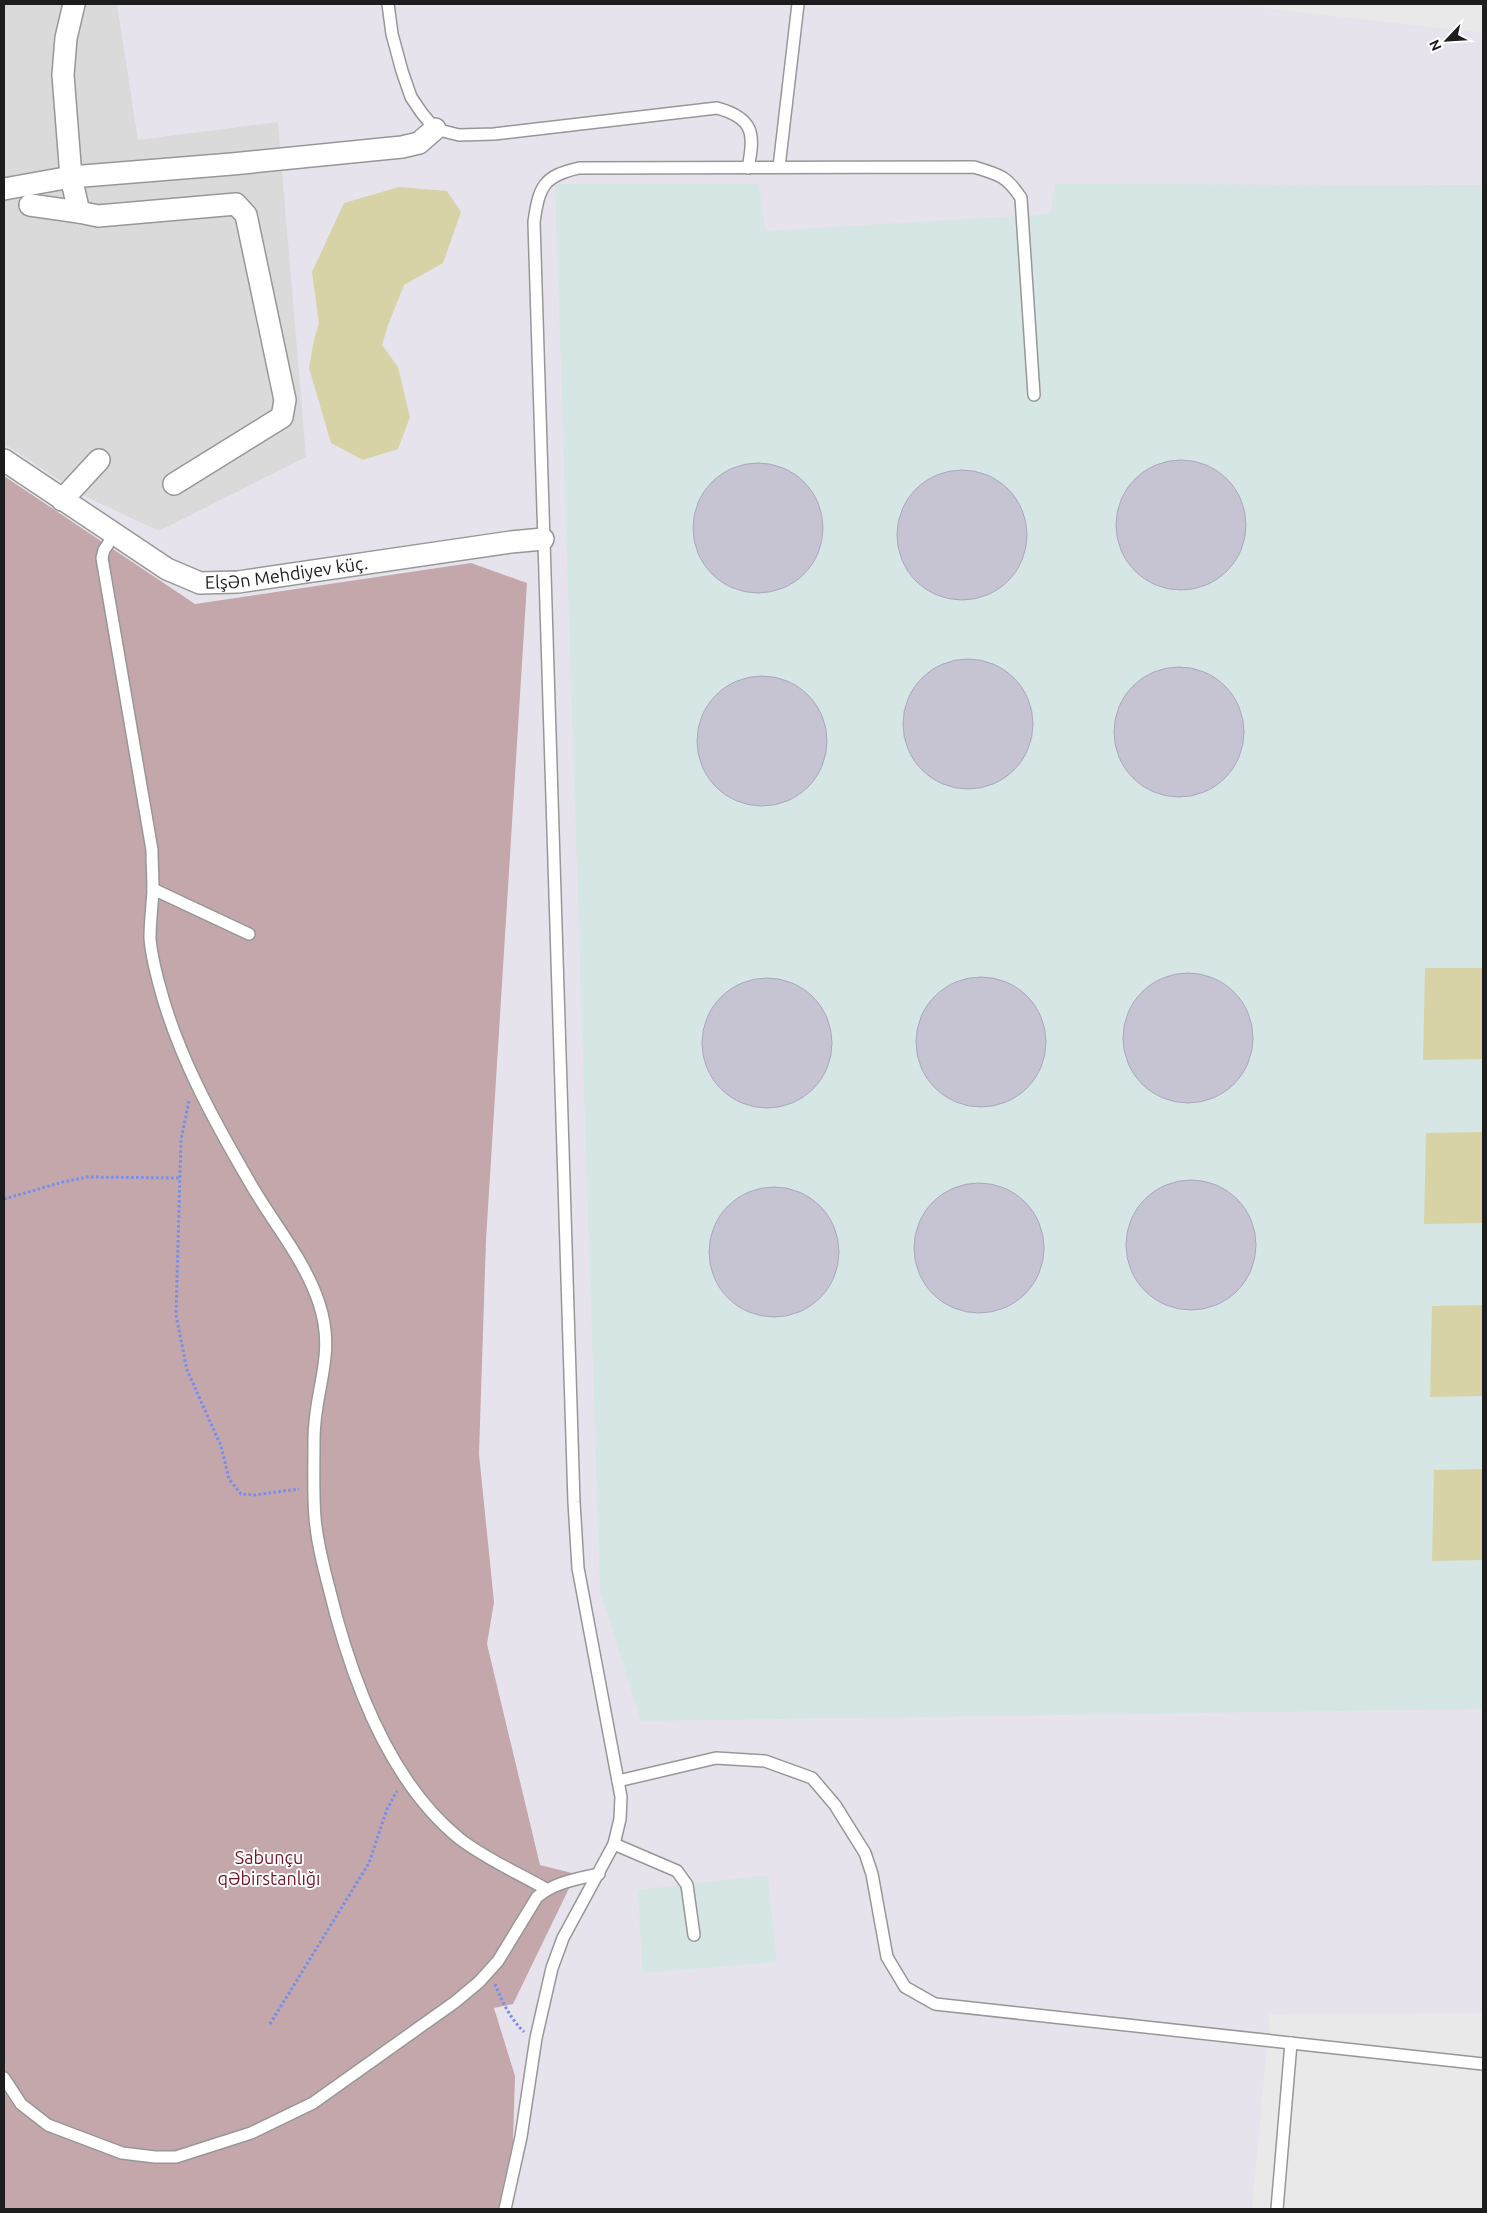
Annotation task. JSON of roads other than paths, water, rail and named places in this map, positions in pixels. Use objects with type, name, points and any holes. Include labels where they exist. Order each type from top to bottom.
[{"type":"street","points":[[74,4],[66,38],[63,75],[71,177],[80,212]]},
{"type":"street","points":[[4,189],[71,177],[232,164],[402,147],[419,143],[435,129]]},
{"type":"street","points":[[30,205],[98,216],[236,204],[246,215],[285,400],[282,417],[174,484]]},
{"type":"street","name":"Elşən Mehdiyev küç.","points":[[4,460],[114,535],[177,575],[200,583],[212,584],[543,539]]},
{"type":"street","points":[[62,500],[99,460]]},
{"type":"lane","points":[[388,4],[392,34],[411,97],[435,129],[459,135],[494,134],[717,108],[732,112],[745,122],[751,131],[753,145],[748,168]]},
{"type":"lane","points":[[779,167],[798,4]]},
{"type":"lane","points":[[506,2209],[521,2137],[536,2038],[552,1968],[563,1938],[614,1844],[620,1819],[621,1797],[578,1568],[543,539],[534,222],[537,201],[546,182],[562,172],[579,168],[974,167],[996,173],[1012,184],[1021,198],[1034,395]]},
{"type":"lane","points":[[114,535],[104,550],[102,558],[152,850],[153,889],[150,939],[154,965],[168,1018],[198,1085],[257,1195],[290,1243],[311,1281],[320,1307],[327,1335],[326,1359],[314,1433],[315,1519],[340,1633],[356,1682],[405,1778],[436,1815],[460,1838],[492,1860],[546,1889]]},
{"type":"lane","points":[[153,889],[249,934]]},
{"type":"lane","points":[[618,1781],[716,1758],[765,1760],[812,1778],[835,1805],[865,1853],[872,1874],[887,1957],[906,1988],[935,2004],[1483,2064]]},
{"type":"lane","points":[[614,1844],[677,1871],[687,1885],[694,1935]]},
{"type":"lane","points":[[4,2078],[21,2104],[48,2125],[122,2153],[176,2157],[251,2133],[313,2102],[455,2002],[489,1971],[510,1943],[537,1897],[546,1889],[564,1882],[599,1874]]},
{"type":"lane","points":[[1277,2209],[1291,2043]]},
{"type":"park label","name":"Sabunçu qəbirstanlığı","points":[[269,1868]]}]
